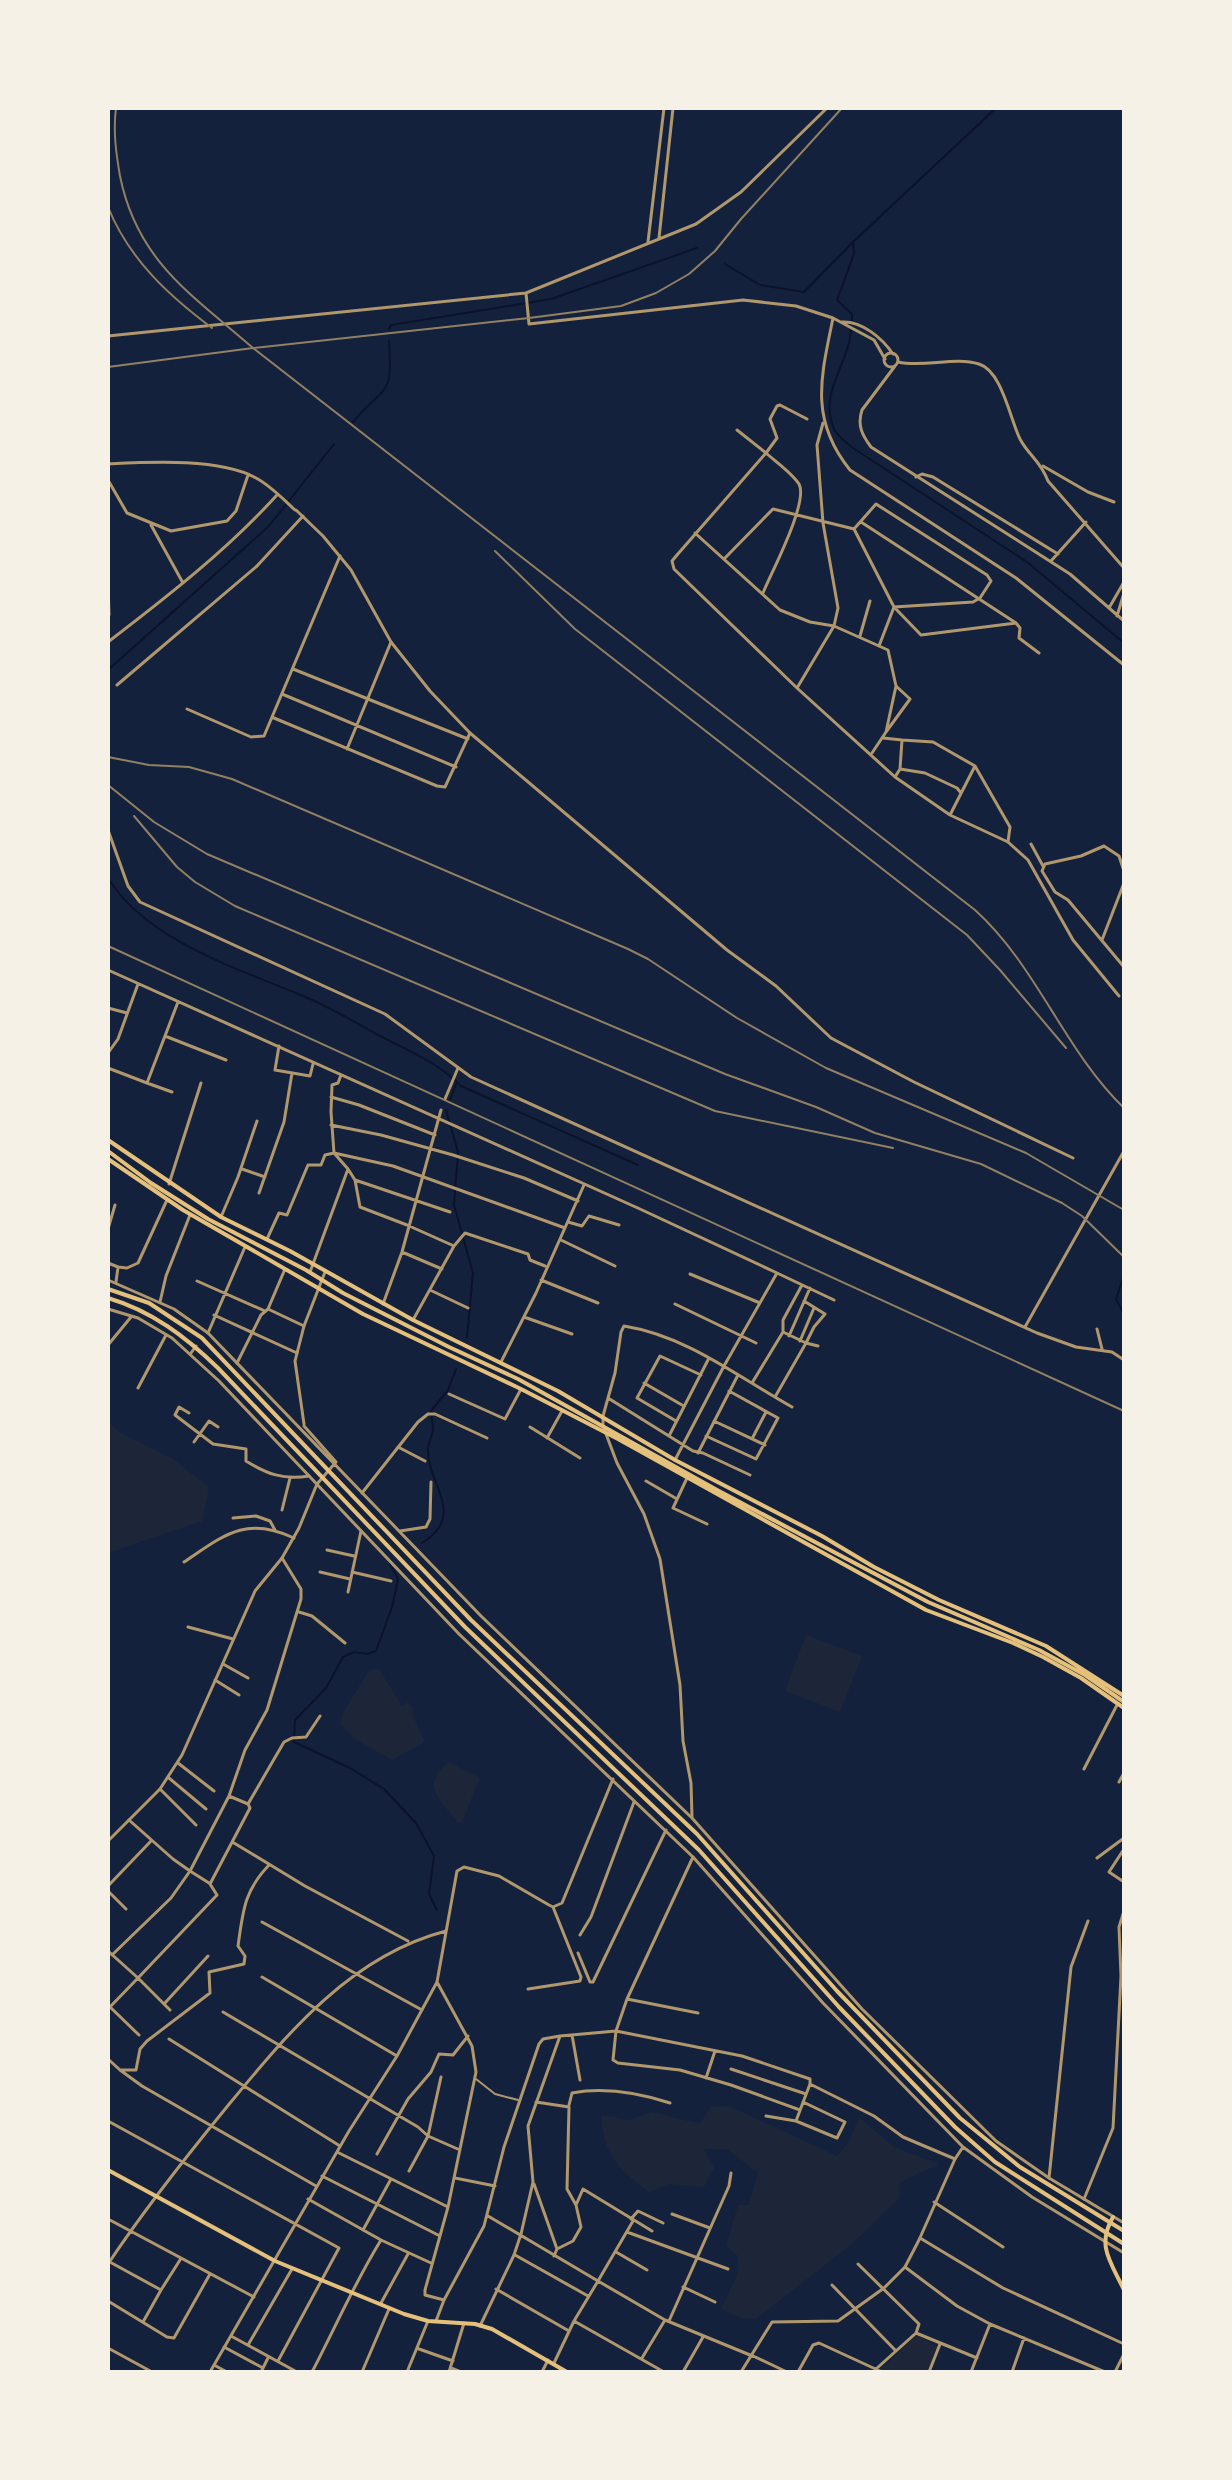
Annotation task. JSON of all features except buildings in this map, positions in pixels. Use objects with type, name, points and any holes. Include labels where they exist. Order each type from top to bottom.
[{"type":"main road","points":[[108,1140],[221,1217],[413,1320],[603,1416],[675,1460],[939,1600],[1046,1646],[1124,1696]]},
{"type":"main road","points":[[108,1151],[208,1219],[400,1323],[518,1379],[928,1602],[1039,1650],[1085,1675],[1124,1708]]},
{"type":"main road","points":[[108,1159],[190,1215],[380,1322],[521,1389],[926,1610],[1043,1657],[1121,1703]]},
{"type":"main road","points":[[108,1289],[149,1303],[202,1338],[331,1468],[471,1620],[697,1834],[837,1991],[960,2118],[1019,2165],[1112,2220],[1124,2231]]},
{"type":"main road","points":[[108,1298],[146,1312],[196,1346],[465,1627],[699,1850],[831,1998],[955,2127],[995,2162],[1124,2244]]},
{"type":"main road","points":[[539,1696],[545,1689]]},
{"type":"main road","points":[[108,2170],[275,2261],[380,2306],[428,2321],[464,2323],[492,2329],[567,2372]]},
{"type":"main road","points":[[1112,2220],[1104,2232],[1104,2241],[1124,2290]]},
{"type":"street","points":[[648,242],[664,108]]},
{"type":"street","points":[[659,238],[673,108]]},
{"type":"street","points":[[108,336],[526,293],[696,224],[721,209],[827,108]]},
{"type":"street","points":[[663,116],[672,117]]},
{"type":"street","points":[[653,198],[663,200]]},
{"type":"street","points":[[526,293],[529,324],[743,300],[796,306],[845,323],[874,340],[891,367],[896,364],[966,362],[986,367],[995,376],[1021,440],[1043,466],[1053,488],[1124,568]]},
{"type":"street","points":[[797,688],[834,626],[838,601],[823,523],[817,445],[823,423],[821,383],[833,318]]},
{"type":"street","points":[[845,323],[861,326],[883,341],[896,364]]},
{"type":"street","points":[[882,381],[885,361],[893,354]]},
{"type":"street","points":[[896,364],[862,410],[860,427],[871,447],[1051,561],[1124,621]]},
{"type":"street","points":[[807,419],[782,405],[777,406],[770,419],[777,438],[672,561],[674,569],[895,777],[950,815],[1008,842],[1028,860],[1073,940],[1119,996]]},
{"type":"street","points":[[823,423],[832,444],[850,470],[1016,578],[1124,665]]},
{"type":"street","points":[[737,430],[766,453],[800,487],[797,514],[763,593]]},
{"type":"street","points":[[108,464],[189,465],[226,469],[248,475],[279,496],[303,516],[340,556],[362,586],[391,642],[430,691],[470,733],[715,940],[776,986],[837,1042],[1073,1158]]},
{"type":"street","points":[[1043,466],[1088,492],[1114,502]]},
{"type":"street","points":[[916,477],[922,474],[933,477],[1058,554]]},
{"type":"street","points":[[108,480],[127,513],[171,531],[227,521],[236,511],[248,475]]},
{"type":"street","points":[[108,642],[183,583],[279,496]]},
{"type":"street","points":[[854,529],[878,504],[990,577],[991,581],[980,598],[968,603],[894,607]]},
{"type":"street","points":[[725,558],[773,509],[854,529]]},
{"type":"street","points":[[117,685],[257,566],[303,516]]},
{"type":"street","points":[[861,522],[1016,623],[1020,628],[1019,638],[1039,653]]},
{"type":"street","points":[[1051,561],[1086,522]]},
{"type":"street","points":[[151,525],[183,583]]},
{"type":"street","points":[[854,529],[894,607],[921,635],[1016,623]]},
{"type":"street","points":[[695,533],[788,615],[834,626],[890,654],[896,686],[910,699],[871,754]]},
{"type":"street","points":[[187,709],[257,737],[267,732],[340,556]]},
{"type":"street","points":[[108,581],[109,615]]},
{"type":"street","points":[[1109,608],[1124,582]]},
{"type":"street","points":[[1117,616],[1124,593]]},
{"type":"street","points":[[859,638],[870,601]]},
{"type":"street","points":[[879,646],[894,607]]},
{"type":"street","points":[[347,749],[391,642]]},
{"type":"street","points":[[292,669],[468,739]]},
{"type":"street","points":[[886,732],[896,686]]},
{"type":"street","points":[[282,694],[456,767]]},
{"type":"street","points":[[273,718],[445,787],[470,733]]},
{"type":"street","points":[[883,738],[933,742],[975,766],[1010,827],[1008,842]]},
{"type":"street","points":[[895,777],[900,769],[902,740]]},
{"type":"street","points":[[950,815],[975,766]]},
{"type":"street","points":[[900,769],[938,778],[961,793]]},
{"type":"street","points":[[108,830],[131,892],[145,905],[385,1014],[471,1077],[1025,1327],[1076,1347],[1112,1352],[1124,1360]]},
{"type":"street","points":[[1031,844],[1052,887],[1068,900],[1124,967]]},
{"type":"street","points":[[1043,866],[1104,846],[1119,856],[1124,871]]},
{"type":"street","points":[[1102,940],[1124,883]]},
{"type":"street","points":[[108,970],[834,1300]]},
{"type":"street","points":[[108,1053],[118,1039],[138,983]]},
{"type":"street","points":[[147,1083],[178,1001]]},
{"type":"street","points":[[108,1008],[127,1013]]},
{"type":"street","points":[[165,1036],[226,1060]]},
{"type":"street","points":[[279,1046],[275,1070],[310,1076],[314,1062]]},
{"type":"street","points":[[108,1068],[172,1092]]},
{"type":"street","points":[[445,1099],[458,1068]]},
{"type":"street","points":[[259,1193],[284,1122],[292,1073]]},
{"type":"street","points":[[341,1075],[338,1083],[332,1085],[334,1153],[355,1180],[358,1206],[454,1246]]},
{"type":"street","points":[[169,1184],[201,1083]]},
{"type":"street","points":[[331,1097],[435,1135]]},
{"type":"street","points":[[383,1304],[402,1252],[414,1199],[441,1110]]},
{"type":"street","points":[[221,1217],[257,1121]]},
{"type":"street","points":[[331,1125],[430,1149],[524,1178],[578,1201]]},
{"type":"street","points":[[1025,1327],[1124,1151]]},
{"type":"street","points":[[267,1239],[279,1213],[287,1215],[308,1165],[321,1165],[325,1155],[334,1153],[422,1175],[565,1228]]},
{"type":"street","points":[[241,1168],[265,1177]]},
{"type":"street","points":[[310,1272],[348,1169]]},
{"type":"street","points":[[355,1180],[450,1212]]},
{"type":"street","points":[[501,1362],[561,1240],[584,1184]]},
{"type":"street","points":[[108,1263],[127,1268],[138,1263],[167,1200]]},
{"type":"street","points":[[108,1229],[115,1205]]},
{"type":"street","points":[[160,1302],[166,1276],[190,1215]]},
{"type":"street","points":[[568,1222],[582,1226],[589,1216],[619,1225]]},
{"type":"street","points":[[413,1320],[454,1246],[465,1233],[528,1254],[530,1260],[546,1267]]},
{"type":"street","points":[[561,1240],[615,1266]]},
{"type":"street","points":[[208,1333],[245,1247]]},
{"type":"street","points":[[402,1252],[442,1269]]},
{"type":"street","points":[[116,1282],[118,1267]]},
{"type":"street","points":[[237,1363],[285,1269]]},
{"type":"street","points":[[303,1432],[295,1368],[297,1353],[325,1272]]},
{"type":"street","points":[[675,1460],[777,1273]]},
{"type":"street","points":[[690,1274],[760,1303]]},
{"type":"street","points":[[108,1280],[160,1302],[208,1333],[303,1432],[331,1468],[362,1493],[481,1616],[692,1818],[862,2009],[996,2141],[1112,2220],[1124,2223]]},
{"type":"street","points":[[541,1280],[598,1303]]},
{"type":"street","points":[[197,1281],[304,1326]]},
{"type":"street","points":[[802,1284],[781,1324],[783,1332],[818,1346]]},
{"type":"street","points":[[789,1336],[810,1288]]},
{"type":"street","points":[[430,1290],[468,1308]]},
{"type":"street","points":[[775,1397],[814,1327],[825,1316],[825,1313],[804,1301]]},
{"type":"street","points":[[675,1304],[756,1343]]},
{"type":"street","points":[[800,1341],[815,1307]]},
{"type":"street","points":[[108,1309],[132,1316],[191,1353],[459,1634],[693,1857],[825,2005],[963,2147],[1032,2197],[1124,2253]]},
{"type":"street","points":[[214,1315],[297,1353]]},
{"type":"street","points":[[108,1345],[132,1316]]},
{"type":"street","points":[[524,1317],[572,1334]]},
{"type":"street","points":[[692,1818],[680,1685],[660,1559],[644,1514],[603,1426],[624,1326],[643,1329],[681,1343],[792,1407]]},
{"type":"street","points":[[1097,1329],[1102,1349]]},
{"type":"street","points":[[752,1383],[783,1332]]},
{"type":"street","points":[[138,1388],[166,1335]]},
{"type":"street","points":[[191,1353],[196,1346]]},
{"type":"street","points":[[676,1421],[638,1399],[644,1383],[660,1356],[701,1375]]},
{"type":"street","points":[[669,1436],[709,1358]]},
{"type":"street","points":[[698,1453],[738,1375]]},
{"type":"street","points":[[644,1383],[683,1406]]},
{"type":"street","points":[[449,1394],[505,1419],[521,1389]]},
{"type":"street","points":[[706,1436],[756,1459],[778,1420],[729,1391]]},
{"type":"street","points":[[608,1398],[681,1445],[750,1475]]},
{"type":"street","points":[[189,1413],[179,1407],[175,1415],[215,1445],[246,1449],[248,1463],[264,1472],[290,1478],[309,1476]]},
{"type":"street","points":[[547,1438],[562,1411]]},
{"type":"street","points":[[752,1438],[766,1412]]},
{"type":"street","points":[[362,1493],[418,1422],[430,1414],[487,1438]]},
{"type":"street","points":[[194,1442],[209,1421],[218,1427]]},
{"type":"street","points":[[714,1421],[765,1445]]},
{"type":"street","points":[[108,1841],[160,1789],[178,1763],[255,1591],[282,1558],[317,1484],[331,1468],[334,1458],[304,1426]]},
{"type":"street","points":[[530,1427],[580,1458]]},
{"type":"street","points":[[398,1447],[425,1461]]},
{"type":"street","points":[[282,1510],[290,1478]]},
{"type":"street","points":[[687,1478],[674,1509],[707,1524]]},
{"type":"street","points":[[646,1481],[677,1499]]},
{"type":"street","points":[[400,1531],[426,1527],[430,1519],[431,1482]]},
{"type":"street","points":[[233,1518],[256,1516],[270,1521],[275,1530]]},
{"type":"street","points":[[184,1562],[231,1531],[275,1530],[294,1538]]},
{"type":"street","points":[[348,1592],[361,1531]]},
{"type":"street","points":[[327,1550],[355,1557]]},
{"type":"street","points":[[170,2010],[110,1953],[171,1898],[190,1871],[229,1796],[245,1750],[267,1710],[302,1593],[282,1558]]},
{"type":"street","points":[[320,1572],[350,1579]]},
{"type":"street","points":[[352,1572],[391,1581]]},
{"type":"street","points":[[298,1611],[312,1616],[345,1643]]},
{"type":"street","points":[[188,1627],[233,1639]]},
{"type":"street","points":[[222,1663],[248,1678]]},
{"type":"street","points":[[215,1680],[239,1695]]},
{"type":"street","points":[[1084,1769],[1121,1703]]},
{"type":"street","points":[[210,1884],[250,1810],[248,1804],[284,1742],[306,1737],[320,1716]]},
{"type":"street","points":[[178,1763],[214,1791]]},
{"type":"street","points":[[1119,1782],[1124,1773]]},
{"type":"street","points":[[169,1778],[206,1809]]},
{"type":"street","points":[[553,1907],[565,1899],[613,1779]]},
{"type":"street","points":[[160,1789],[196,1825]]},
{"type":"street","points":[[229,1796],[248,1804]]},
{"type":"street","points":[[580,1935],[594,1911],[635,1800]]},
{"type":"street","points":[[129,1820],[151,1841],[210,1884],[217,1895],[109,2007],[139,2035]]},
{"type":"street","points":[[578,1953],[590,1982],[593,1982],[666,1830]]},
{"type":"street","points":[[1097,1858],[1124,1838]]},
{"type":"street","points":[[126,1909],[108,1889],[151,1841]]},
{"type":"street","points":[[234,1843],[409,1942]]},
{"type":"street","points":[[1124,1849],[1109,1872],[1124,1882]]},
{"type":"street","points":[[693,1857],[627,1999],[616,2031],[614,2061],[674,2069],[800,2110]]},
{"type":"street","points":[[120,2070],[136,2070],[140,2049],[147,2041],[210,1993],[209,1972],[244,1964],[245,1956],[238,1946],[246,1899],[255,1879],[269,1865]]},
{"type":"street","points":[[210,2372],[308,2199],[397,2056],[437,1982],[455,1875],[460,1868],[499,1876],[553,1907],[581,1977],[578,1983],[528,1989]]},
{"type":"street","points":[[1084,2199],[1113,2128],[1122,1972],[1119,1922],[1124,1913]]},
{"type":"street","points":[[1049,2178],[1071,1967],[1088,1921]]},
{"type":"street","points":[[262,1922],[422,2010]]},
{"type":"street","points":[[161,2290],[108,2262],[211,2125],[279,2045],[315,2008],[356,1974],[376,1959],[409,1942],[446,1931]]},
{"type":"street","points":[[164,2004],[208,1956]]},
{"type":"street","points":[[262,1977],[397,2056]]},
{"type":"street","points":[[437,1982],[468,2036],[476,2058],[475,2078],[448,2207],[425,2295],[444,2300]]},
{"type":"street","points":[[627,1999],[698,2013]]},
{"type":"street","points":[[223,2012],[428,2136],[460,2150]]},
{"type":"street","points":[[436,2321],[488,2216],[518,2100],[540,2041],[616,2031],[716,2050],[784,2070],[810,2079],[796,2121]]},
{"type":"street","points":[[572,2035],[580,2080]]},
{"type":"street","points":[[377,2154],[411,2094],[431,2072],[439,2054],[453,2055],[468,2036]]},
{"type":"street","points":[[557,2249],[533,2182],[528,2126],[560,2036]]},
{"type":"street","points":[[169,2039],[340,2146]]},
{"type":"street","points":[[706,2078],[716,2050]]},
{"type":"street","points":[[108,2059],[142,2086],[316,2186]]},
{"type":"street","points":[[731,2069],[806,2094]]},
{"type":"street","points":[[409,2171],[428,2136],[441,2077]]},
{"type":"street","points":[[475,2078],[495,2094],[518,2100]]},
{"type":"street","points":[[810,2084],[874,2116],[903,2137],[955,2159]]},
{"type":"street","points":[[554,2256],[557,2249],[573,2241],[580,2232],[576,2205],[567,2189],[572,2093],[635,2094],[670,2103]]},
{"type":"street","points":[[536,2102],[569,2107]]},
{"type":"street","points":[[766,2116],[796,2121],[836,2139],[845,2123],[803,2102]]},
{"type":"street","points":[[108,2121],[339,2248],[278,2361]]},
{"type":"street","points":[[741,2372],[775,2320],[833,2323],[884,2288],[905,2267],[963,2147]]},
{"type":"street","points":[[337,2151],[448,2207]]},
{"type":"street","points":[[642,2359],[667,2320],[683,2287],[729,2186],[731,2173]]},
{"type":"street","points":[[322,2176],[440,2236]]},
{"type":"street","points":[[454,2178],[495,2186]]},
{"type":"street","points":[[363,2230],[391,2179]]},
{"type":"street","points":[[480,2326],[514,2255],[533,2182]]},
{"type":"street","points":[[576,2205],[583,2189],[652,2231]]},
{"type":"street","points":[[308,2199],[381,2240],[433,2264]]},
{"type":"street","points":[[934,2202],[1003,2247]]},
{"type":"street","points":[[554,2363],[574,2321],[638,2211],[663,2223]]},
{"type":"street","points":[[672,2214],[710,2228]]},
{"type":"street","points":[[488,2216],[667,2320],[787,2372]]},
{"type":"street","points":[[108,2219],[254,2297]]},
{"type":"street","points":[[627,2232],[728,2269]]},
{"type":"street","points":[[920,2238],[1003,2288],[1124,2344]]},
{"type":"street","points":[[312,2372],[353,2294],[358,2278],[381,2240]]},
{"type":"street","points":[[615,2251],[647,2270]]},
{"type":"street","points":[[380,2306],[408,2254]]},
{"type":"street","points":[[514,2255],[588,2296]]},
{"type":"street","points":[[143,2322],[181,2259]]},
{"type":"street","points":[[858,2264],[919,2324],[916,2333],[876,2369]]},
{"type":"street","points":[[905,2267],[957,2306],[990,2324],[1105,2372]]},
{"type":"street","points":[[248,2345],[292,2268]]},
{"type":"street","points":[[108,2301],[167,2337],[174,2338],[210,2274]]},
{"type":"street","points":[[832,2285],[896,2351]]},
{"type":"street","points":[[683,2287],[715,2302]]},
{"type":"street","points":[[496,2289],[569,2331]]},
{"type":"street","points":[[362,2372],[390,2309]]},
{"type":"street","points":[[407,2372],[428,2321]]},
{"type":"street","points":[[574,2321],[664,2372]]},
{"type":"street","points":[[461,2372],[450,2370],[464,2323]]},
{"type":"street","points":[[971,2372],[990,2324]]},
{"type":"street","points":[[916,2333],[977,2358]]},
{"type":"street","points":[[231,2336],[297,2372]]},
{"type":"street","points":[[683,2372],[703,2336]]},
{"type":"street","points":[[1012,2372],[1024,2338]]},
{"type":"street","points":[[798,2372],[815,2343],[882,2372]]},
{"type":"street","points":[[929,2372],[940,2344]]},
{"type":"street","points":[[224,2347],[262,2370],[269,2356]]},
{"type":"street","points":[[108,2348],[152,2372]]},
{"type":"street","points":[[418,2348],[453,2361]]},
{"type":"street","points":[[1115,2372],[1124,2354]]},
{"type":"street","points":[[542,2372],[548,2360]]},
{"type":"street","points":[[214,2365],[227,2372]]},
{"type":"shaded area","points":[[108,1422],[121,1433],[173,1459],[209,1487],[202,1521],[108,1553]]},
{"type":"shaded area","points":[[806,1635],[862,1656],[840,1712],[785,1691]]},
{"type":"shaded area","points":[[379,1669],[402,1706],[408,1702],[413,1708],[413,1716],[425,1742],[392,1760],[353,1738],[340,1723],[368,1672]]},
{"type":"shaded area","points":[[449,1762],[480,1778],[462,1822],[457,1822],[435,1792],[435,1778]]},
{"type":"shaded area","points":[[729,2106],[837,2156],[849,2142],[859,2117],[894,2147],[939,2164],[900,2182],[899,2198],[853,2243],[756,2319],[741,2318],[721,2309],[738,2273],[737,2255],[726,2246],[738,2205],[749,2205],[758,2173],[727,2149],[704,2149],[714,2168],[704,2187],[669,2184],[649,2192],[614,2160],[605,2140],[601,2115],[630,2120],[652,2112],[700,2124],[710,2107]]},
{"type":"shaded area","points":[[916,2335],[937,2346],[927,2372],[880,2370]]},
{"type":"waterway","points":[[852,322],[852,314],[837,300],[854,254],[853,242],[996,108]]},
{"type":"waterway","points":[[725,264],[760,285],[804,292],[853,242]]},
{"type":"waterway","points":[[389,329],[391,325],[551,299],[697,248]]},
{"type":"waterway","points":[[851,328],[830,402],[830,415],[837,434],[853,448],[1027,562],[1124,643]]},
{"type":"waterway","points":[[353,422],[385,389],[390,373],[389,341]]},
{"type":"waterway","points":[[108,670],[269,526],[334,444]]},
{"type":"waterway","points":[[108,878],[125,900],[169,936],[223,963],[324,1005],[443,1070],[461,1086],[638,1165]]},
{"type":"waterway","points":[[450,1100],[457,1082]]},
{"type":"waterway","points":[[446,1110],[458,1152],[454,1205],[473,1273],[467,1338]]},
{"type":"waterway","points":[[1124,1275],[1116,1299],[1124,1314]]},
{"type":"waterway","points":[[422,1543],[435,1532],[444,1510],[429,1461],[428,1448],[433,1429],[431,1411],[448,1390],[456,1369]]},
{"type":"waterway","points":[[390,1564],[398,1579],[392,1607],[376,1651],[367,1654],[354,1652],[343,1657],[326,1688],[295,1720],[294,1742],[350,1768],[384,1789],[416,1823],[434,1856],[429,1894],[437,1910]]},
{"type":"railway","points":[[116,108],[116,150],[128,206],[153,254],[189,293],[253,348],[975,910],[1016,956],[1084,1060],[1124,1108]]},
{"type":"railway","points":[[108,367],[621,306],[656,293],[689,274],[715,251],[842,108]]},
{"type":"railway","points":[[108,207],[127,243],[151,275],[212,328]]},
{"type":"railway","points":[[495,551],[575,629],[967,935],[1066,1048]]},
{"type":"railway","points":[[108,757],[149,765],[189,767],[232,779],[628,949],[737,1018],[826,1068],[1026,1153],[1124,1210]]},
{"type":"railway","points":[[108,785],[154,822],[207,854],[725,1074],[816,1107],[875,1133],[981,1164],[1062,1203],[1082,1216],[1124,1257]]},
{"type":"railway","points":[[134,816],[177,867],[195,882],[235,906],[715,1111],[893,1148]]},
{"type":"railway","points":[[108,946],[1124,1411]]}]
